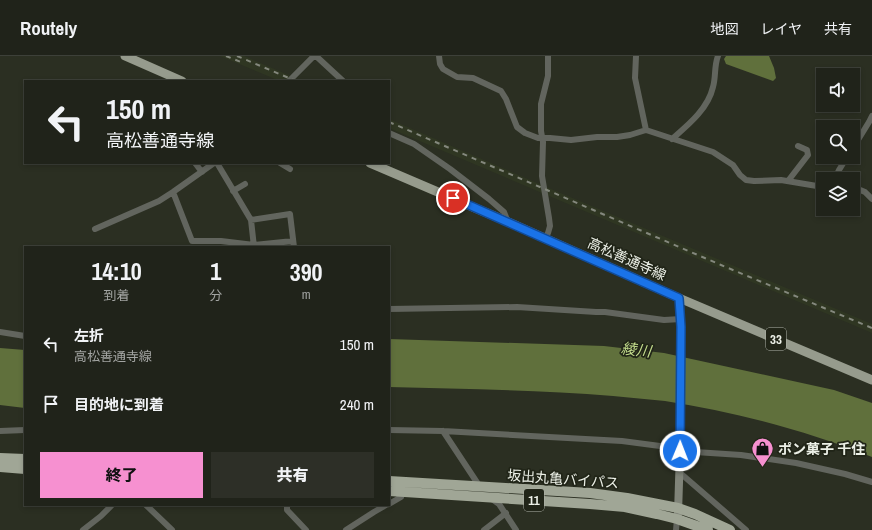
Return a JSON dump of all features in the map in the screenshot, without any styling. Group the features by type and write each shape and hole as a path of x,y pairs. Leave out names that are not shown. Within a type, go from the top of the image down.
{"highway":[{"path":"0,458 24,459"},
{"path":"0,468 24,469"},
{"name":"坂出丸亀バイパス","path":"390,482 590,493 635,499 678,508 730,530"},
{"name":"坂出丸亀バイパス","path":"390,491 625,507 677,519 708,530"}],"main road":[{"path":"124,56 180,80"},
{"name":"高松善通寺線","path":"372,164 545,238 679,298 872,380"},
{"path":"677,519 680,448 681,323 679,298"}],"street":[{"path":"290,80 315,56 342,80"},
{"path":"439,56 440,64 443,69 457,76 473,78 501,91 506,99 517,127 525,133 538,138 571,140 597,137 616,137 630,135 646,130 713,152 733,165 740,175 746,180 754,182 781,180 816,186"},
{"path":"545,238 550,226 542,176 543,142 541,132 541,104 548,76 548,56"},
{"path":"636,56 634,78 646,130"},
{"path":"672,139 696,117 708,100 713,87 718,56"},
{"path":"860,137 872,116"},
{"path":"390,133 414,144 450,169 504,212 508,222"},
{"path":"788,181 808,155 807,150 798,146"},
{"path":"196,164 202,172"},
{"path":"95,229 159,201 214,164"},
{"path":"217,164 251,220 254,246"},
{"path":"282,164 290,169"},
{"path":"233,191 245,184"},
{"path":"860,190 865,192 872,199"},
{"path":"173,192 192,241 221,241 254,246 293,244 290,214 251,220"},
{"path":"390,309 517,307 605,312 681,323"},
{"path":"0,332 24,336"},
{"path":"0,431 24,430"},
{"path":"390,430 443,431 622,441 796,463 845,474 872,482"},
{"path":"443,431 480,487 489,497 499,504 516,530"},
{"path":"679,472 746,530"},
{"path":"390,503 401,497"},
{"path":"83,530 111,506"},
{"path":"147,506 172,530"},
{"path":"287,506 287,510 306,530"},
{"path":"346,530 384,506"},
{"path":"484,530 506,514"},
{"path":"676,530 677,519"}],"shaded area":[{"path":"220,56 244,56 300,80 278,80"},
{"path":"390,119 872,324 872,333 390,128"}],"water":[{"path":"726,56 769,56 776,78 773,81 726,64 724,59"},
{"name":"綾川","path":"390,339 604,346 664,353 834,390 872,403 872,457 796,430 744,416 691,405 613,396 501,390 390,387"},
{"path":"0,348 24,350 24,408 0,405"}],"railway":[{"path":"226,56 241,62"},
{"path":"237,56 294,80"},
{"path":"390,122 721,265 872,328"}],"place":[{"name":"ポン菓子 千住","path":"763,468"}],"route":[{"path":"453,198 679,298 681,327 680,451"}]}
